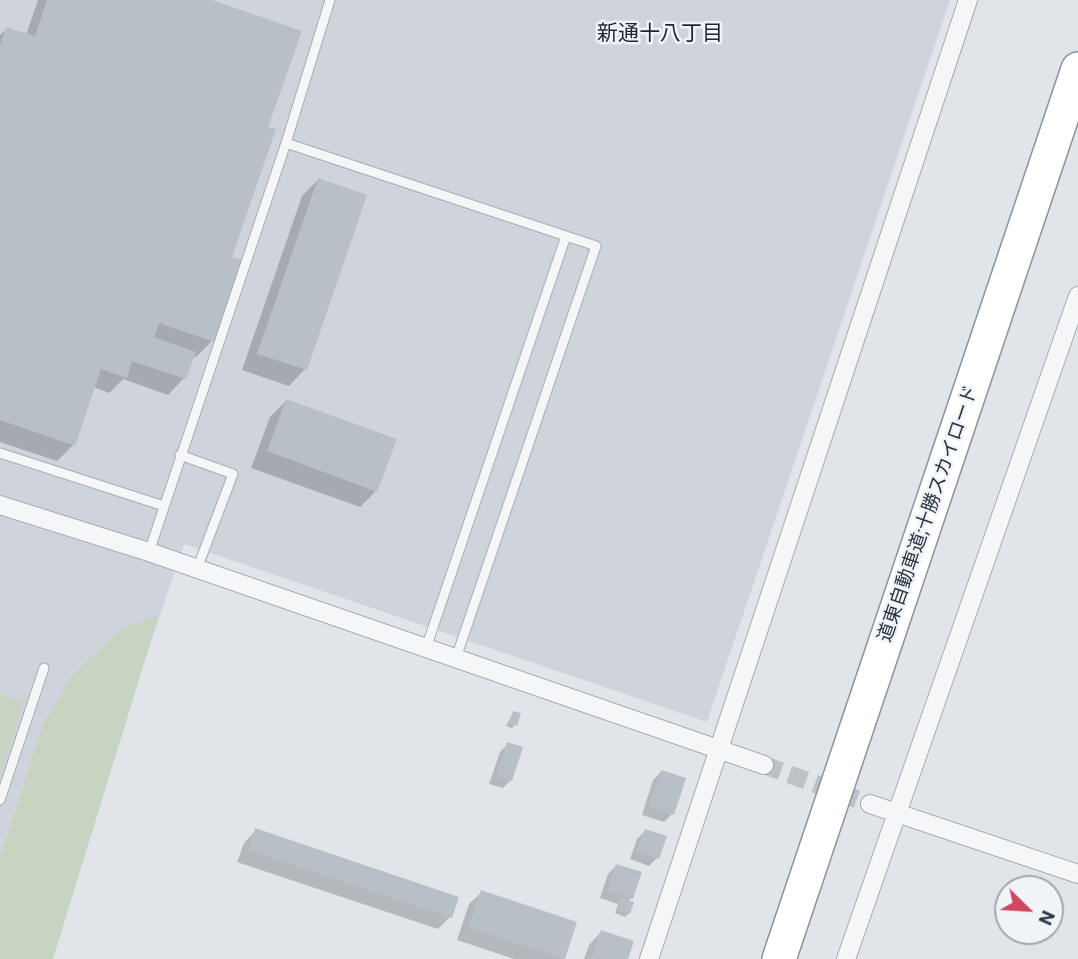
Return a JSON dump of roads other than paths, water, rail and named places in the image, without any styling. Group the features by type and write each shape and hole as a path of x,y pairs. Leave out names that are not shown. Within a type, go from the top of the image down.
{"highway":[{"name":"道東自動車道;十勝スカイロード","path":"779,959 1078,69"}],"street":[{"path":"649,959 968,0"},
{"path":"846,959 1078,296"},
{"path":"0,505 149,552 764,765"},
{"path":"870,804 1078,874"}],"lane":[{"path":"149,552 286,143 330,0"},
{"path":"286,143 596,246 456,658"},
{"path":"426,648 566,236"},
{"path":"0,453 164,506"},
{"path":"180,455 233,474 197,569"},
{"path":"0,800 44,668"}],"tunnel":[{"path":"764,765 870,804"}],"district":[{"name":"新通十八丁目","path":"660,35"}]}
